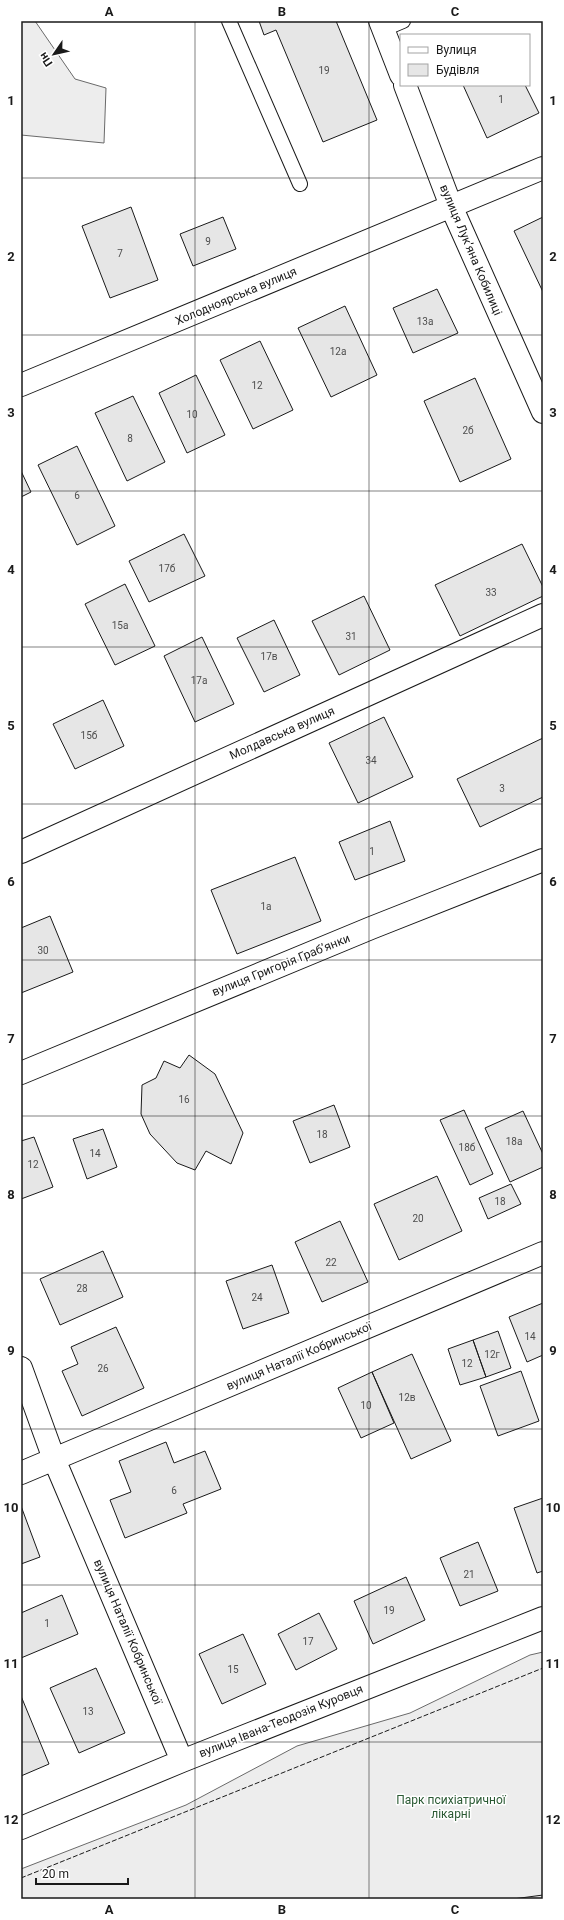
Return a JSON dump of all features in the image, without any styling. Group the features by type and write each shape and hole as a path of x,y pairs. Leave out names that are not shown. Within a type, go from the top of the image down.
{"street":[{"path":"389,24 400,71"},
{"name":"вулиця Лукʼяна Кобилиці","path":"405,86 451,206 543,412"},
{"name":"Холодноярська вулиця","path":"21,385 543,168"},
{"name":"Молдавська вулиця","path":"21,852 543,615"},
{"name":"вулиця Григорія Грабʼянки","path":"21,1073 371,928 543,860"},
{"name":"вулиця Наталії Кобринської","path":"21,1473 543,1254"},
{"name":"вулиця Наталії Кобринської","path":"21,1368 54,1459 182,1761"},
{"name":"вулиця Івана-Теодозія Куровця","path":"21,1828 182,1761 543,1618"}],"lane":[{"path":"229,21 300,184"}],"shaded area":[{"path":"21,21 35,21 75,79 106,88 104,143 21,135"},
{"name":"Парк психіатричної лікарні","path":"543,1652 543,1899 21,1899 21,1869 186,1805 297,1746 410,1713 530,1655"}],"building":[{"path":"259,21 336,21 377,120 323,142 276,30 264,35"},
{"path":"463,86 526,86 539,113 487,138"},
{"path":"131,207 158,280 110,298 82,226"},
{"path":"223,217 236,249 193,266 180,234"},
{"path":"543,217 543,292 514,231"},
{"path":"437,289 458,333 413,353 393,308"},
{"path":"345,306 377,375 331,397 298,328"},
{"path":"260,341 293,410 253,429 220,360"},
{"path":"196,375 225,435 187,453 159,393"},
{"path":"475,378 511,459 460,482 424,401"},
{"path":"133,396 165,462 127,481 95,413"},
{"path":"77,446 115,526 77,545 38,465"},
{"path":"21,471 31,492 21,497"},
{"path":"184,534 205,576 149,602 129,561"},
{"path":"522,544 543,587 543,596 460,636 435,585"},
{"path":"125,584 155,646 115,665 85,604"},
{"path":"364,596 390,650 339,675 312,621"},
{"path":"274,620 300,675 264,692 237,638"},
{"path":"202,637 234,704 195,722 164,656"},
{"path":"103,700 124,746 75,769 53,724"},
{"path":"384,717 413,777 358,803 329,743"},
{"path":"543,738 543,797 480,827 457,779"},
{"path":"390,821 405,861 355,880 339,842"},
{"path":"295,857 321,921 237,954 211,890"},
{"path":"50,916 73,972 21,993 21,928"},
{"path":"189,1055 215,1074 243,1133 231,1164 206,1151 195,1170 177,1163 150,1134 141,1114 142,1085 156,1078 164,1061 180,1068"},
{"path":"334,1105 350,1147 310,1163 293,1121"},
{"path":"464,1110 493,1174 470,1185 440,1120"},
{"path":"523,1111 543,1154 543,1167 510,1182 485,1128"},
{"path":"103,1129 117,1167 87,1179 73,1139"},
{"path":"34,1137 53,1187 21,1199 21,1141"},
{"path":"437,1176 462,1231 399,1260 374,1204"},
{"path":"511,1184 521,1204 488,1219 479,1198"},
{"path":"340,1221 368,1282 322,1302 295,1242"},
{"path":"103,1251 123,1297 60,1325 40,1279"},
{"path":"272,1265 289,1313 243,1329 226,1281"},
{"path":"543,1303 543,1355 527,1362 509,1317"},
{"path":"116,1327 144,1388 82,1416 62,1371 78,1364 71,1347"},
{"path":"498,1331 511,1368 486,1377 473,1340"},
{"path":"473,1340 486,1377 460,1385 448,1349"},
{"path":"412,1354 451,1441 411,1459 372,1372"},
{"path":"521,1371 539,1421 498,1436 480,1386"},
{"path":"372,1372 394,1423 361,1438 338,1388"},
{"path":"166,1442 174,1463 205,1451 221,1489 183,1504 187,1513 125,1538 110,1500 131,1492 119,1461"},
{"path":"543,1498 543,1571 537,1573 514,1508"},
{"path":"21,1506 40,1557 21,1564"},
{"path":"478,1542 498,1591 460,1606 440,1558"},
{"path":"406,1577 425,1620 373,1644 354,1601"},
{"path":"62,1595 78,1634 21,1658 21,1613"},
{"path":"319,1613 337,1649 296,1670 278,1634"},
{"path":"243,1634 266,1684 222,1704 199,1654"},
{"path":"96,1668 125,1733 79,1753 50,1688"},
{"path":"21,1696 49,1764 21,1776"},
{"path":"543,1895 543,1899 513,1899"}],"fence":[{"path":"21,1878 543,1668"}]}
